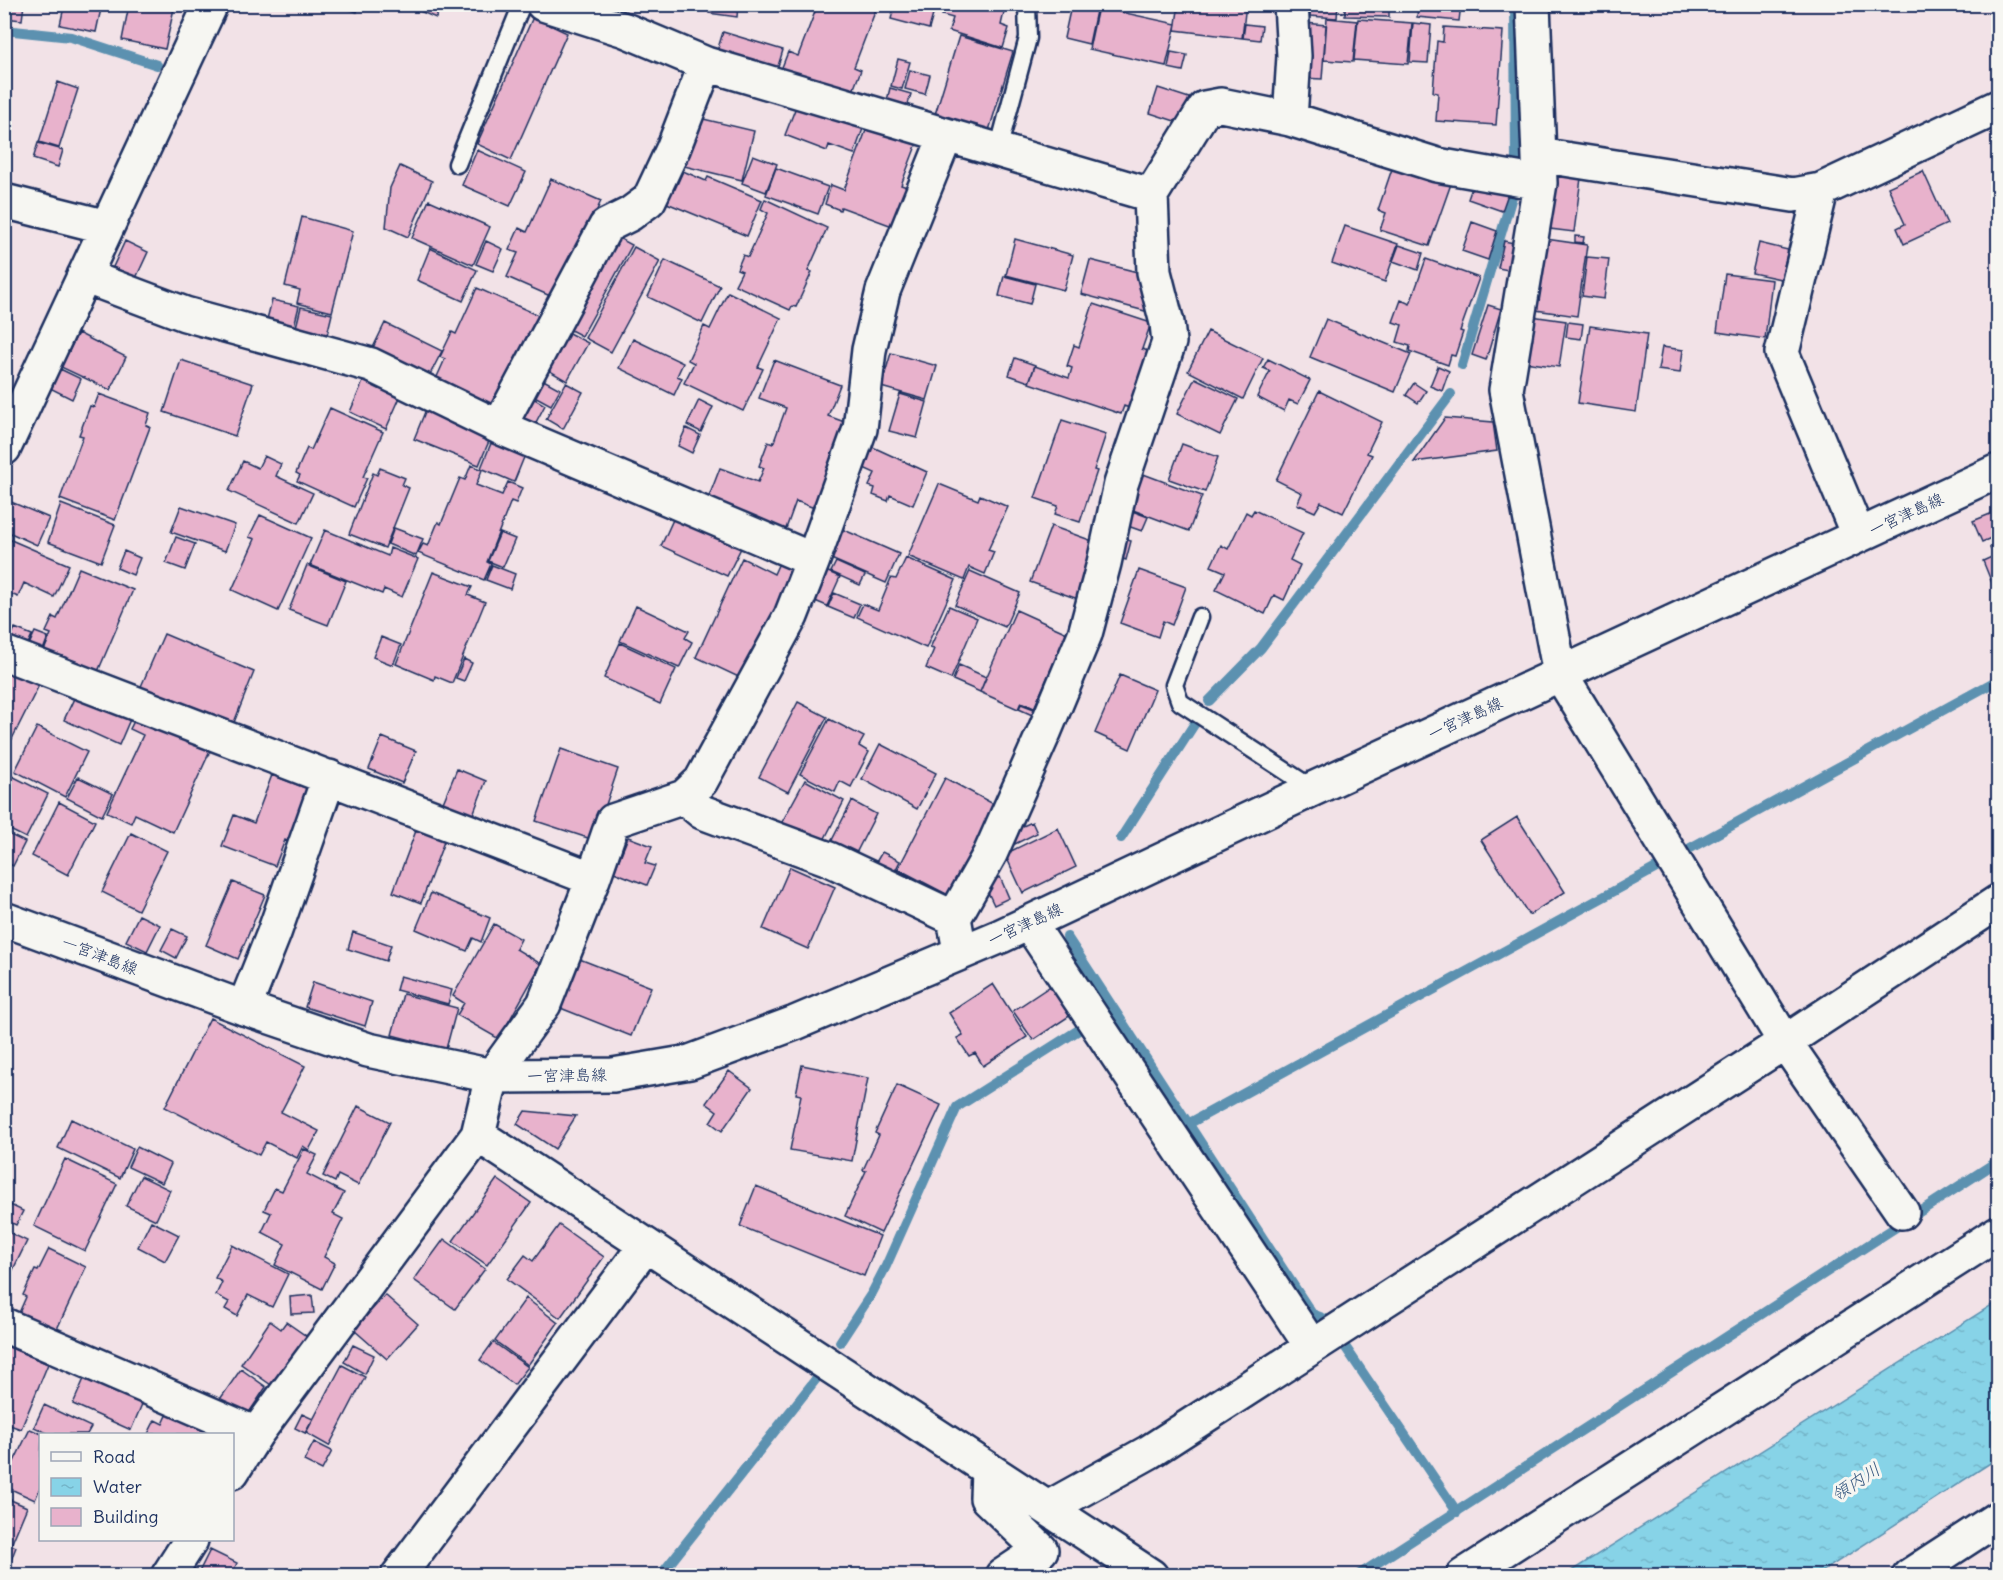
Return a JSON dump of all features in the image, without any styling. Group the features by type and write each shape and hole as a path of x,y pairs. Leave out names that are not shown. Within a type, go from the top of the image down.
{"street":[{"path":"4,448 211,4"},
{"path":"543,4 625,17 706,64 1151,195"},
{"path":"1290,119 1294,56 1291,4"},
{"path":"1533,4 1540,169 1506,390 1560,674 1785,1042 1902,1212"},
{"path":"499,427 606,226 630,214 649,200 674,149 706,64"},
{"path":"961,953 954,918 990,854 1085,634 1104,563 1121,484 1168,342 1167,322 1154,272 1151,195 1205,108 1221,105 1290,119 1437,165 1540,169 1793,195 1821,190 1998,107"},
{"path":"234,1469 256,1434 478,1135 492,1076 544,1004 613,821 684,797 701,781 791,616 860,429 869,350 883,291 946,135"},
{"path":"1821,190 1782,353 1858,535"},
{"path":"4,201 107,227"},
{"path":"84,276 185,314 371,365 499,427 813,560"},
{"name":"一宮津島線","path":"4,919 243,1008 368,1050 492,1076 613,1075 690,1062 795,1023 961,953 1998,471"},
{"path":"4,653 593,879"},
{"path":"243,1008 274,933 329,777"},
{"path":"684,797 702,812 829,859 954,918"},
{"path":"1048,1508 1149,1452 1998,902"},
{"path":"1029,922 1312,1347"},
{"path":"478,1135 1151,1575"},
{"path":"1463,1575 1998,1233"},
{"path":"398,1575 646,1245"},
{"path":"4,1324 256,1434"},
{"path":"988,1469 987,1498 1041,1550 1002,1575"},
{"path":"1909,1575 1998,1518"},
{"path":"168,1575 190,1541"}],"lane":[{"path":"457,164 522,4"},
{"path":"998,150 1028,38 1027,4"},
{"path":"1200,617 1174,685 1180,702 1312,789"}],"water":[{"name":"領内川","path":"1998,1301 1998,1458 1817,1575 1565,1575"}],"building":[{"path":"4,4 24,4 22,20 4,18"},
{"path":"54,4 102,4 96,32 60,25 64,7"},
{"path":"135,4 175,4 165,49 122,40 129,5 135,7"},
{"path":"334,4 360,4 357,12"},
{"path":"416,4 441,4 436,18 415,9"},
{"path":"710,4 738,4 737,17 709,13"},
{"path":"818,4 878,4 854,67 861,70 849,101 779,75 788,52 798,56"},
{"path":"895,4 936,4 929,29 891,19"},
{"path":"945,4 992,4 1005,8 1001,25 1009,28 1003,48 949,31 953,18 942,15"},
{"path":"1179,4 1246,4 1242,38 1175,30"},
{"path":"1310,4 1338,4 1337,18 1310,16"},
{"path":"1345,4 1389,4 1389,17 1345,16"},
{"path":"1418,4 1461,4 1459,21 1417,17"},
{"path":"1071,6 1096,11 1089,44 1064,38"},
{"path":"1098,7 1176,24 1166,66 1089,49"},
{"path":"533,17 567,33 511,160 477,144"},
{"path":"1327,18 1357,21 1353,62 1324,60"},
{"path":"1358,19 1412,23 1408,64 1354,60"},
{"path":"1305,23 1326,25 1322,79 1301,78"},
{"path":"1413,23 1431,25 1428,63 1410,62"},
{"path":"1245,24 1262,26 1260,40 1243,38"},
{"path":"1444,27 1503,31 1496,125 1436,121 1438,93 1433,92 1437,41 1443,42"},
{"path":"723,32 783,50 775,76 715,58"},
{"path":"959,36 1013,52 987,137 933,121"},
{"path":"1171,52 1187,55 1183,71 1168,68"},
{"path":"898,59 910,62 902,89 891,86"},
{"path":"910,70 930,75 925,94 905,89"},
{"path":"58,82 78,89 59,148 39,142"},
{"path":"890,88 911,94 906,111 886,105"},
{"path":"1158,88 1189,98 1181,123 1150,113"},
{"path":"799,99 865,123 854,154 829,145 827,151 785,135"},
{"path":"695,117 754,131 742,180 684,166"},
{"path":"868,125 917,143 901,185 910,188 895,227 841,207 840,210 825,204 831,185 844,190"},
{"path":"38,143 63,150 58,167 33,159"},
{"path":"477,150 526,172 510,206 462,185"},
{"path":"753,155 777,164 766,192 742,183"},
{"path":"400,166 432,181 408,237 386,227 390,188"},
{"path":"1393,166 1452,181 1429,246 1380,230 1386,213 1378,210"},
{"path":"776,168 828,187 818,214 766,195"},
{"path":"683,171 706,181 708,177 762,200 747,236 662,201 668,187 675,189"},
{"path":"1923,171 1947,224 1904,244 1897,228 1905,224 1888,187"},
{"path":"1550,174 1581,178 1574,232 1542,228"},
{"path":"551,179 601,201 557,299 507,277 518,253 509,250 519,228 527,232"},
{"path":"1475,179 1509,191 1502,211 1468,199"},
{"path":"765,199 827,228 808,271 812,272 796,307 792,306 790,310 735,285 742,271 737,269 743,255 748,257 768,213 761,209"},
{"path":"429,200 490,227 473,265 412,238"},
{"path":"302,217 353,231 332,312 297,303 300,290 285,286"},
{"path":"1472,222 1497,231 1488,260 1462,251"},
{"path":"1345,226 1398,244 1385,282 1332,263"},
{"path":"611,234 632,245 582,336 561,325"},
{"path":"1575,236 1584,237 1583,243 1575,242"},
{"path":"1539,238 1587,245 1577,316 1529,309"},
{"path":"1015,239 1073,255 1064,290 1006,275"},
{"path":"125,241 148,252 136,278 113,267"},
{"path":"486,241 503,249 493,271 476,264"},
{"path":"1504,241 1524,245 1518,272 1498,268"},
{"path":"1759,243 1788,250 1781,279 1752,273"},
{"path":"1399,245 1423,253 1418,270 1393,261"},
{"path":"634,247 660,261 611,352 585,338"},
{"path":"430,248 477,270 463,301 417,280"},
{"path":"1587,257 1609,259 1604,299 1582,296"},
{"path":"1426,259 1479,278 1460,331 1463,332 1455,356 1451,355 1448,365 1409,351 1410,346 1397,342 1402,325 1393,322 1401,300 1410,304"},
{"path":"665,260 720,286 702,323 648,297"},
{"path":"1090,260 1145,274 1150,289 1145,311 1081,294"},
{"path":"1725,274 1772,280 1765,339 1717,332"},
{"path":"1004,276 1035,284 1030,304 999,296"},
{"path":"477,288 540,316 499,407 436,379 445,359 440,357 452,332 456,334"},
{"path":"728,292 781,318 758,367 763,369 743,411 684,383 694,363 688,360 704,326 710,329"},
{"path":"272,300 299,306 292,334 265,327"},
{"path":"1093,304 1151,323 1142,349 1151,352 1132,409 1124,406 1121,414 1029,383 1035,366 1069,378 1072,368 1067,366 1074,345 1079,347"},
{"path":"1488,305 1501,309 1486,360 1472,355"},
{"path":"301,307 332,314 325,343 294,335"},
{"path":"1531,316 1566,321 1559,367 1525,362"},
{"path":"1326,319 1411,354 1395,392 1310,357"},
{"path":"1568,322 1583,324 1581,339 1566,337"},
{"path":"385,323 442,351 425,384 369,356"},
{"path":"1590,326 1647,334 1636,412 1578,403"},
{"path":"563,330 588,343 567,381 543,367"},
{"path":"1208,331 1263,358 1243,399 1188,371"},
{"path":"78,333 126,357 110,390 61,367"},
{"path":"633,339 683,363 677,376 682,378 674,395 619,368"},
{"path":"1662,347 1683,350 1680,373 1658,370"},
{"path":"891,353 937,366 927,400 881,387"},
{"path":"1015,358 1035,365 1029,382 1009,375"},
{"path":"1268,359 1310,380 1298,404 1289,400 1284,411 1257,397 1270,371 1263,368"},
{"path":"181,360 253,384 235,436 164,412"},
{"path":"774,360 840,385 828,416 850,424 817,509 796,501 783,537 705,507 720,468 758,482 764,468 759,466 768,442 773,444 786,408 759,398"},
{"path":"1438,366 1449,371 1442,391 1430,386"},
{"path":"60,369 81,379 72,399 50,388"},
{"path":"365,377 402,393 386,429 350,412"},
{"path":"538,377 560,389 551,405 529,393"},
{"path":"1195,378 1238,399 1220,435 1177,414"},
{"path":"566,383 583,392 563,429 546,419"},
{"path":"1414,383 1426,391 1418,403 1406,395"},
{"path":"1319,391 1382,422 1367,453 1372,455 1343,513 1321,502 1315,512 1297,504 1302,493 1276,480"},
{"path":"99,394 150,413 146,425 150,427 115,520 60,499 83,436 79,435 90,406 94,407"},
{"path":"900,394 927,402 917,438 889,431"},
{"path":"533,398 545,405 534,426 521,419"},
{"path":"699,400 713,407 701,432 687,425"},
{"path":"427,407 492,434 479,465 414,439"},
{"path":"330,408 383,432 363,477 367,478 354,507 297,481 300,475 296,473 307,448 311,450"},
{"path":"1445,418 1493,422 1497,451 1414,462"},
{"path":"1062,420 1106,434 1094,470 1097,471 1080,522 1055,514 1058,506 1035,498"},
{"path":"686,428 700,435 692,453 678,446"},
{"path":"494,436 527,450 514,482 481,468"},
{"path":"864,443 927,472 913,505 890,495 888,501 873,495 875,488 869,486 875,473 855,464"},
{"path":"1182,444 1218,457 1205,492 1169,479"},
{"path":"264,456 281,464 276,476 313,493 299,523 229,491 243,461 258,468"},
{"path":"471,465 482,470 476,485 502,495 508,482 522,488 516,503 511,501 487,562 491,564 484,580 418,553 423,544 428,546 438,522 441,524 460,478 465,480"},
{"path":"380,468 405,478 402,485 409,488 385,548 349,534 373,473 377,475"},
{"path":"1138,472 1202,496 1189,531 1125,507"},
{"path":"939,484 978,500 980,495 1008,507 988,550 994,552 985,574 969,567 964,580 908,556"},
{"path":"4,499 49,518 37,545 4,530"},
{"path":"61,504 115,525 101,562 48,542"},
{"path":"181,506 235,525 225,551 171,532"},
{"path":"1127,509 1148,517 1142,531 1122,524"},
{"path":"1254,510 1303,533 1290,560 1300,565 1284,600 1274,595 1265,614 1216,590 1225,572 1211,566 1221,545 1228,549 1246,512 1251,515"},
{"path":"1995,512 1998,520 1998,535 1982,542 1973,521"},
{"path":"676,513 743,544 727,576 661,546"},
{"path":"260,515 311,538 278,611 232,590 255,539 249,537"},
{"path":"835,526 899,554 886,583 822,555"},
{"path":"1051,526 1098,543 1078,599 1030,582"},
{"path":"394,528 423,539 416,556 388,544"},
{"path":"325,530 388,556 390,548 418,559 402,597 384,589 382,594 310,565"},
{"path":"500,533 515,539 503,567 488,561"},
{"path":"4,537 69,565 54,597 24,583 18,597 4,591 7,576 4,575"},
{"path":"176,537 195,544 185,570 166,563"},
{"path":"1116,537 1131,541 1126,560 1111,555"},
{"path":"1998,545 1998,598 1983,561 1994,556 1990,548"},
{"path":"124,551 140,558 133,575 117,568"},
{"path":"742,558 774,574 779,563 797,572 747,681 696,657"},
{"path":"906,558 956,580 926,648 857,617 863,604 878,610 891,578 896,579"},
{"path":"836,562 865,575 860,585 831,572"},
{"path":"307,565 346,581 328,625 289,610"},
{"path":"492,565 515,574 510,589 486,580"},
{"path":"79,568 133,590 96,676 43,653 51,634 46,632 53,617 57,619"},
{"path":"821,569 840,577 827,606 808,598"},
{"path":"1139,570 1186,587 1172,625 1163,621 1158,637 1120,623"},
{"path":"970,571 1020,593 1005,627 955,605"},
{"path":"433,572 472,587 468,595 485,602 452,683 435,676 434,680 396,664"},
{"path":"834,593 860,604 854,618 828,607"},
{"path":"636,606 689,631 685,638 692,642 679,668 620,641"},
{"path":"949,606 977,618 951,679 926,668 934,649 930,648"},
{"path":"1016,610 1067,633 1034,708 1021,702 1018,709 980,692"},
{"path":"15,628 32,635 27,646 10,639"},
{"path":"35,632 48,637 42,653 28,647"},
{"path":"164,634 254,672 231,730 139,691"},
{"path":"381,637 401,645 393,665 373,657"},
{"path":"620,643 676,669 660,704 604,678"},
{"path":"464,659 472,663 464,681 456,678"},
{"path":"959,665 986,677 980,692 953,680"},
{"path":"4,667 39,685 4,755"},
{"path":"1120,675 1155,690 1130,749 1095,733"},
{"path":"1047,680 1055,684 1041,719 1019,709 1021,704 1034,709"},
{"path":"77,692 131,717 119,745 64,720"},
{"path":"798,702 827,717 788,792 759,777"},
{"path":"137,715 211,749 173,832 135,814 131,823 107,812 143,735 130,729"},
{"path":"829,719 864,737 859,746 869,752 851,787 840,781 835,792 800,774"},
{"path":"37,727 87,752 65,797 15,771"},
{"path":"382,737 416,751 402,783 369,769"},
{"path":"880,744 936,773 917,809 862,779"},
{"path":"561,749 618,769 594,840 536,821"},
{"path":"457,769 486,781 472,817 442,805"},
{"path":"4,772 48,794 26,838 4,827"},
{"path":"272,775 311,790 291,843 285,840 275,866 222,846 234,815 254,823"},
{"path":"78,777 113,794 102,816 67,798"},
{"path":"945,778 999,807 952,897 898,869"},
{"path":"805,780 844,801 821,846 781,824"},
{"path":"852,801 876,814 852,861 828,848"},
{"path":"59,802 95,821 68,875 32,856"},
{"path":"1517,817 1565,892 1529,915 1481,840"},
{"path":"1032,822 1037,833 1013,845 1007,833"},
{"path":"417,828 445,839 421,903 393,892"},
{"path":"1058,828 1076,867 1023,893 1005,854"},
{"path":"4,832 25,842 13,866 6,862 4,866"},
{"path":"131,833 167,851 138,910 102,892"},
{"path":"628,837 652,846 645,863 655,866 647,885 614,872"},
{"path":"882,852 900,861 891,879 872,869"},
{"path":"790,867 835,887 808,949 763,929"},
{"path":"897,869 917,880 912,890 892,879"},
{"path":"1000,877 1009,898 994,905 984,884"},
{"path":"233,882 265,895 238,959 206,945"},
{"path":"431,893 490,918 481,942 473,938 467,951 416,929"},
{"path":"139,915 160,925 147,951 126,941"},
{"path":"494,924 521,939 516,949 541,964 499,1039 457,1015 464,1003 453,996"},
{"path":"172,929 187,936 176,958 161,950"},
{"path":"353,932 391,945 386,961 348,949"},
{"path":"577,958 651,987 631,1036 558,1007"},
{"path":"400,976 452,990 448,1004 396,990"},
{"path":"313,982 372,1002 365,1026 305,1007"},
{"path":"1055,983 1074,1013 1033,1040 1013,1011"},
{"path":"993,984 1027,1037 983,1066 975,1053 969,1056 957,1038 963,1035 949,1013"},
{"path":"403,994 457,1008 446,1049 392,1035"},
{"path":"210,1018 305,1066 281,1112 319,1131 309,1150 303,1146 297,1158 266,1142 259,1155 165,1107"},
{"path":"802,1065 868,1078 852,1161 790,1150 801,1095 796,1094"},
{"path":"729,1071 752,1088 722,1131 710,1122 717,1111 706,1103"},
{"path":"897,1085 941,1105 881,1233 845,1216 866,1171 863,1170 879,1135 875,1133"},
{"path":"358,1106 390,1122 358,1185 338,1175 335,1182 323,1176"},
{"path":"525,1111 576,1116 555,1149 517,1124"},
{"path":"71,1119 133,1149 120,1178 58,1148"},
{"path":"137,1147 171,1164 162,1183 128,1167"},
{"path":"304,1149 317,1155 307,1174 344,1193 333,1214 343,1219 324,1257 335,1263 322,1289 275,1265 285,1244 262,1232 271,1213 264,1210 275,1188 282,1191"},
{"path":"65,1159 117,1184 85,1251 34,1226"},
{"path":"141,1176 170,1190 156,1220 126,1206"},
{"path":"497,1179 531,1203 487,1265 453,1241"},
{"path":"756,1186 880,1236 864,1276 740,1226"},
{"path":"4,1202 23,1211 16,1225 4,1219"},
{"path":"151,1221 179,1235 165,1261 138,1247"},
{"path":"559,1225 604,1257 560,1318 507,1279 525,1255 533,1261"},
{"path":"4,1230 27,1241 4,1288"},
{"path":"444,1239 485,1269 455,1309 414,1280"},
{"path":"232,1245 288,1274 272,1307 248,1295 237,1316 225,1309 229,1302 216,1295 222,1282 215,1278"},
{"path":"49,1249 86,1267 56,1331 19,1313 26,1297 23,1295 35,1270 38,1271"},
{"path":"312,1295 314,1313 291,1314 290,1297"},
{"path":"385,1295 418,1324 387,1359 354,1330"},
{"path":"526,1298 558,1323 528,1365 495,1341"},
{"path":"270,1321 281,1329 286,1322 309,1338 274,1387 241,1364"},
{"path":"493,1342 528,1367 514,1385 480,1360"},
{"path":"4,1345 48,1364 21,1429 4,1423"},
{"path":"353,1345 374,1355 365,1374 344,1362"},
{"path":"342,1365 365,1377 329,1446 306,1433"},
{"path":"241,1369 266,1387 244,1420 218,1402"},
{"path":"87,1372 145,1397 131,1430 73,1404"},
{"path":"44,1405 91,1427 88,1433 47,1433 34,1427"},
{"path":"170,1409 218,1433 148,1433 155,1420 163,1424"},
{"path":"302,1414 313,1419 305,1433 295,1428"},
{"path":"30,1429 40,1433 39,1490 35,1500 4,1486"},
{"path":"314,1442 332,1451 322,1470 304,1461"},
{"path":"4,1466 10,1469 4,1481"},
{"path":"4,1497 27,1507 11,1545 16,1547 5,1576"},
{"path":"210,1550 237,1563 231,1576 197,1576"}],"waterway":[{"path":"1515,4 1516,167"},
{"path":"4,30 71,37 157,65"},
{"path":"1462,365 1514,190"},
{"path":"1209,701 1261,648 1451,394"},
{"path":"1685,851 1998,680"},
{"path":"1121,838 1195,723"},
{"path":"1188,1124 1658,867"},
{"path":"1067,937 1312,1314 1325,1319"},
{"path":"840,1342 872,1293 886,1266 957,1107 1085,1026"},
{"path":"1357,1576 1998,1161"},
{"path":"1344,1345 1457,1512"},
{"path":"660,1576 816,1379"}]}
